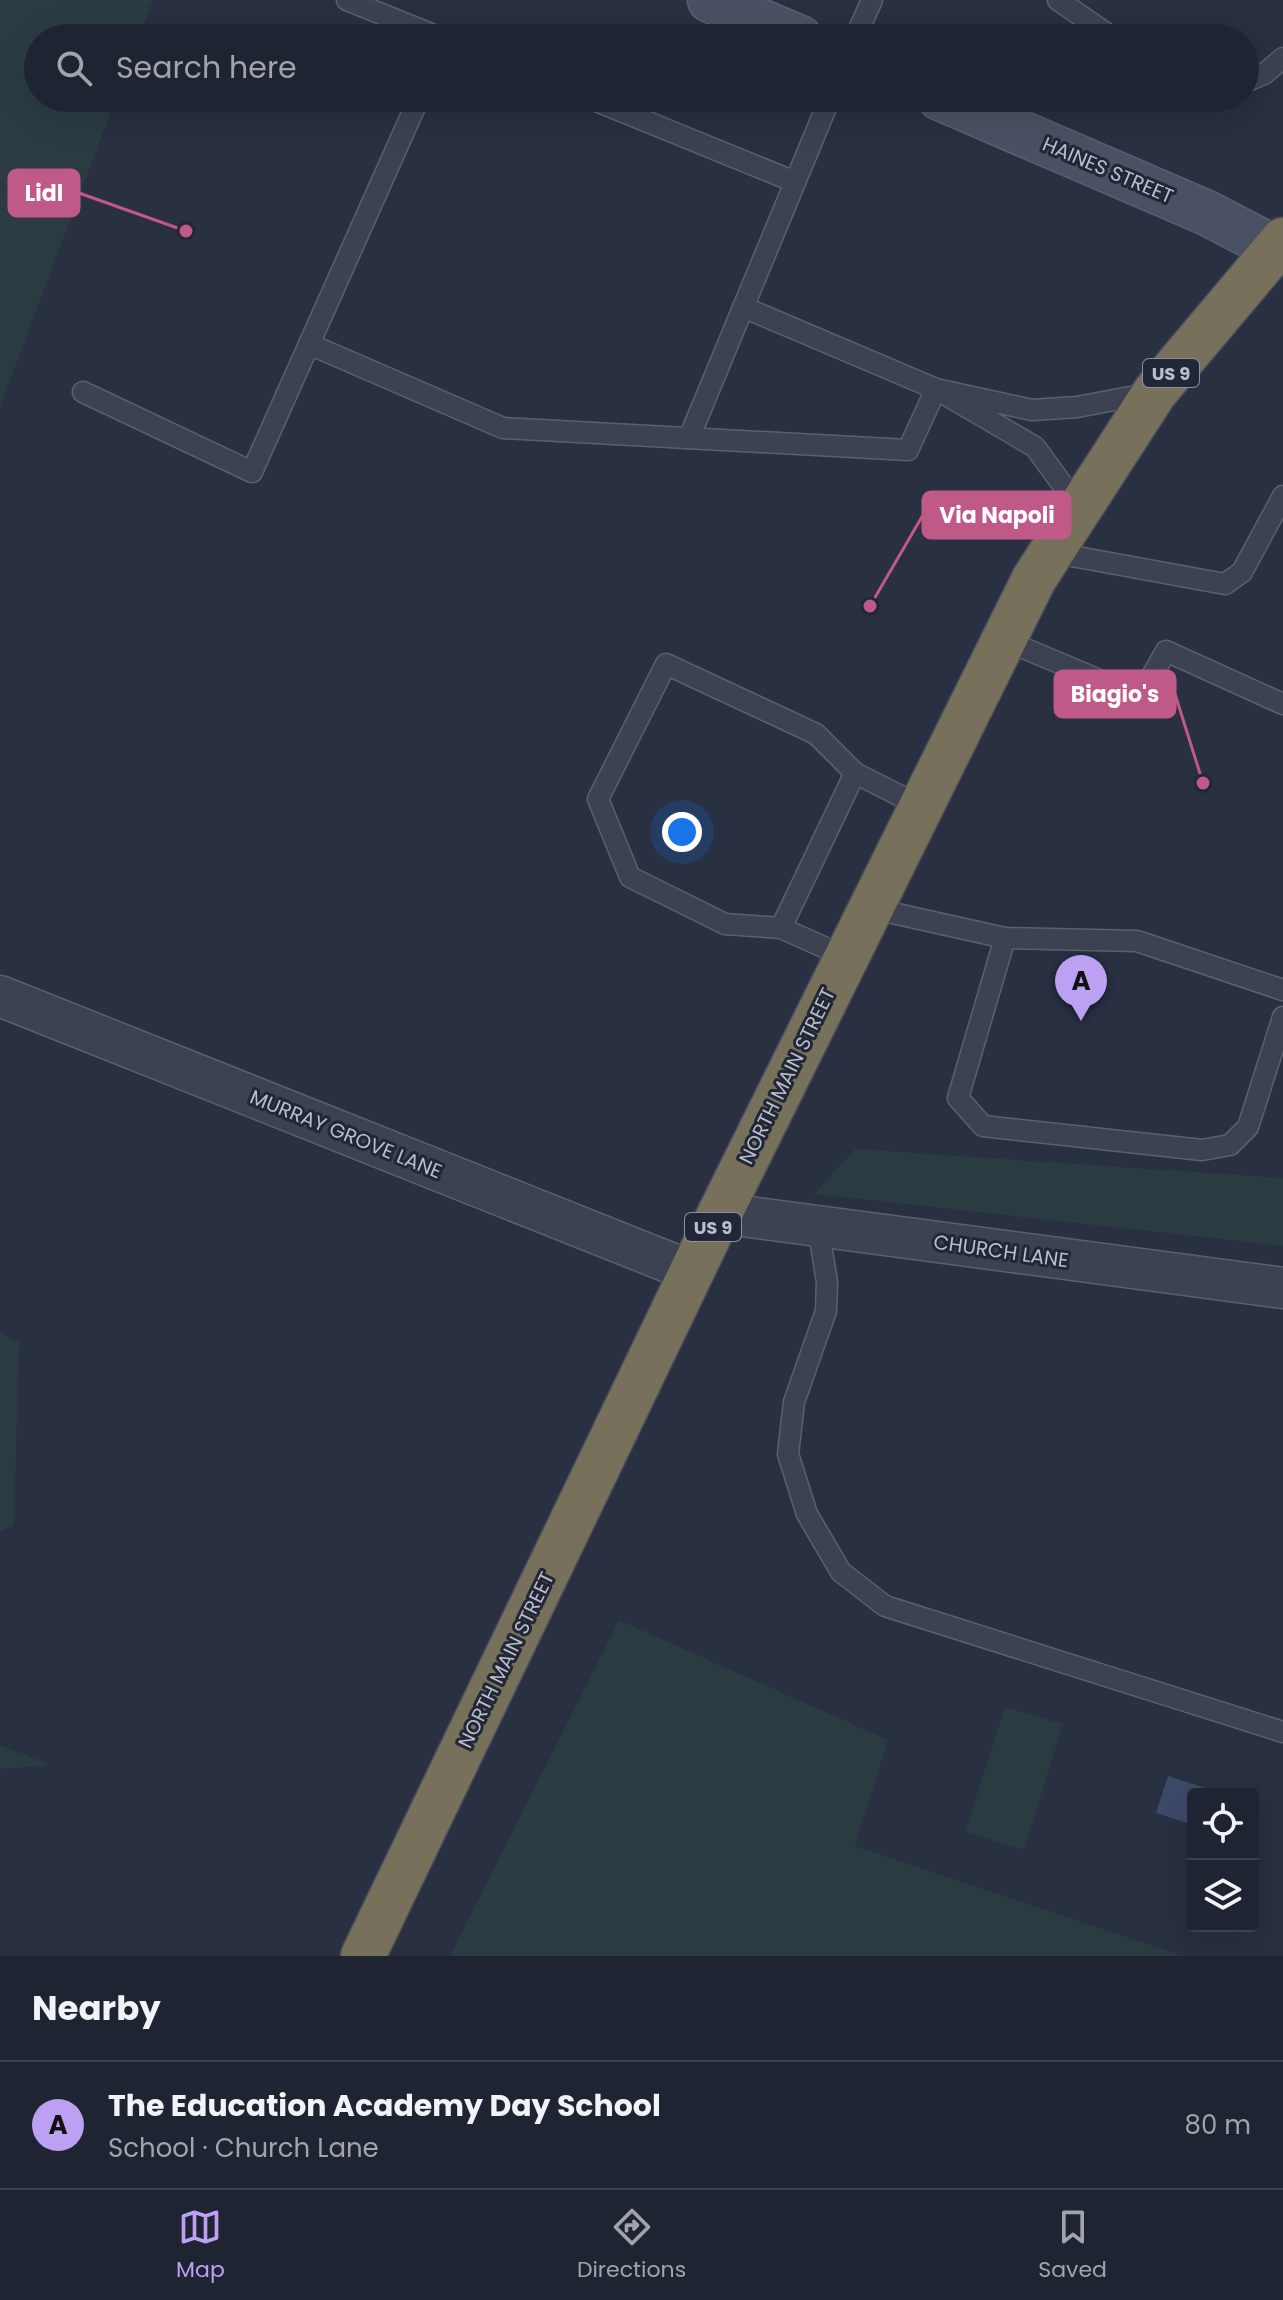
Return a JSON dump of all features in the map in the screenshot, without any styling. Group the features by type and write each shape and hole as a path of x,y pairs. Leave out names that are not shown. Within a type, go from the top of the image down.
{"highway":[{"name":"NORTH MAIN STREET","path":"363,1956 720,1213 1002,639 1078,506 1155,392 1280,246"}],"street":[{"path":"710,0 767,24"},
{"name":"HAINES STREET","path":"973,112 1280,246"},
{"name":"MURRAY GROVE LANE","path":"0,996 693,1272"},
{"name":"CHURCH LANE","path":"720,1213 1283,1288"}],"lane":[{"path":"347,0 406,24"},
{"path":"861,24 872,0"},
{"path":"1058,0 1093,24"},
{"path":"1259,76 1283,58"},
{"path":"83,392 252,472 413,112"},
{"path":"623,112 795,182"},
{"path":"689,438 824,112"},
{"path":"743,307 936,389 1035,447 1078,506"},
{"path":"309,344 503,428 908,450 936,389"},
{"path":"936,389 1032,410 1077,407 1155,392"},
{"path":"1050,552 1225,584 1242,572 1283,496"},
{"path":"1002,639 1140,697 1166,651 1283,704"},
{"path":"846,957 781,928 725,924 630,877 598,799 666,664 816,734 855,773 920,806"},
{"path":"781,928 855,773"},
{"path":"870,908 1005,938 1137,941 1283,990"},
{"path":"1005,938 958,1098 983,1126 1202,1150 1230,1145 1248,1127 1283,1017"},
{"path":"818,1226 827,1282 826,1311 794,1402 788,1454 807,1514 841,1572 885,1606 1283,1732"}],"shaded area":[{"path":"0,0 153,0 144,24 24,24 24,112 111,112 0,407"},
{"path":"855,1149 1283,1178 1283,1246 814,1194"},
{"path":"0,1333 19,1342 14,1525 0,1532"},
{"path":"619,1620 888,1740 855,1846 1183,1956 450,1956"},
{"path":"1005,1707 1063,1724 1024,1850 965,1832"},
{"path":"0,1745 51,1765 0,1769"}],"water":[{"path":"1168,1776 1205,1788 1187,1788 1187,1823 1156,1813"}],"place":[{"name":"Lidl","path":"186,231"},
{"name":"Via Napoli","path":"870,606"},
{"name":"Biagio's","path":"1203,783"},
{"name":"The Education Academy Day School","path":"1081,1021"}]}
